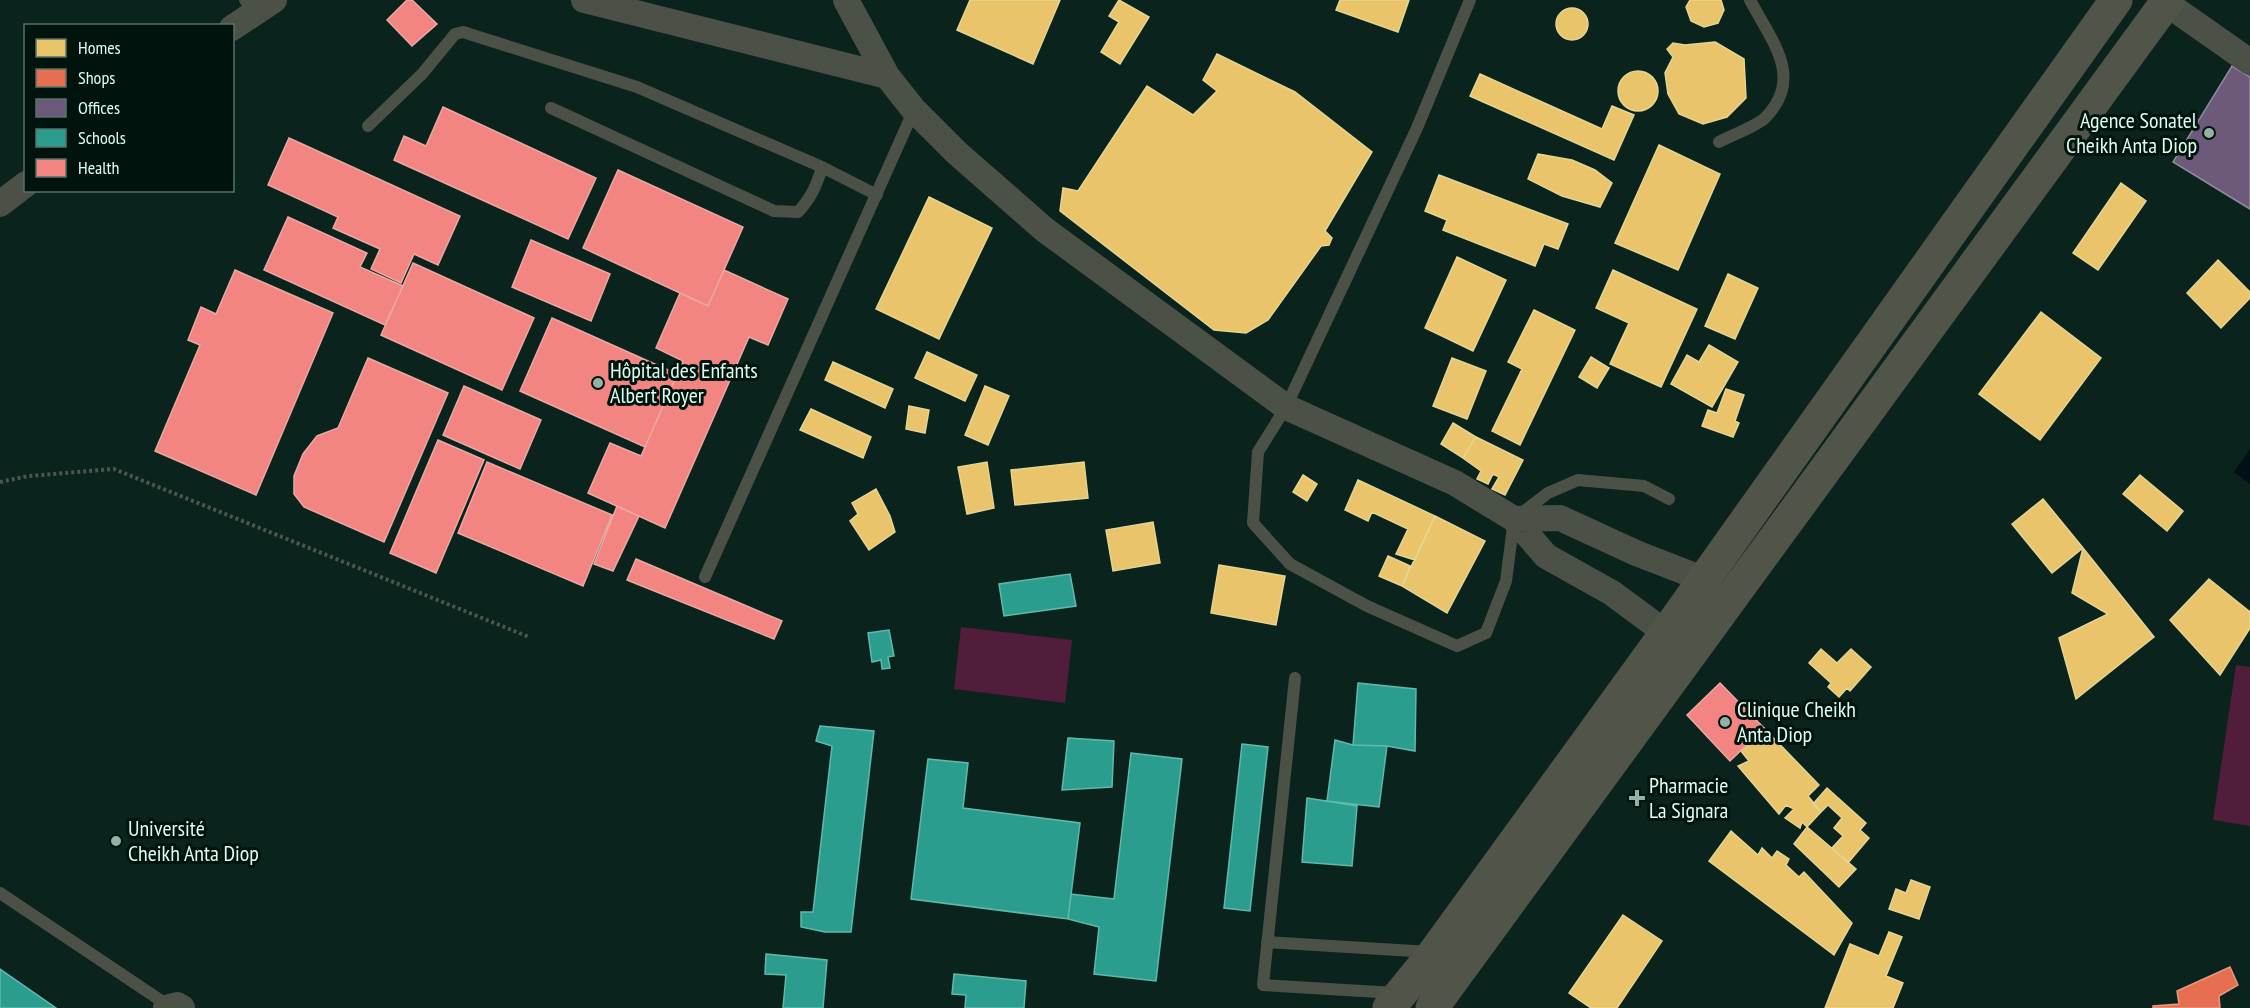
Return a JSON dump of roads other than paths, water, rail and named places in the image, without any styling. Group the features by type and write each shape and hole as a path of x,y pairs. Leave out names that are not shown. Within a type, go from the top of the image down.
{"main road":[{"path":"1394,1001 1434,952 1666,633 2116,0"},
{"path":"1431,1008 2167,1"}],"street":[{"path":"584,0 887,76"},
{"path":"846,0 887,76 914,110 957,153 1045,230 1286,407 1455,483 1514,519 1546,556 1612,593 1666,633"},
{"path":"2167,1 2250,62"},
{"path":"234,26 258,4"},
{"path":"0,204 24,186"},
{"path":"1514,519 1560,518 1636,553 1703,579"}],"lane":[{"path":"1470,0 1417,128 1286,407 1258,452 1253,523 1290,564 1367,606 1457,646 1486,633 1506,581 1514,519 1548,493 1578,480 1644,486 1669,499"},
{"path":"1719,142 1764,119 1783,94 1784,64 1750,0"},
{"path":"368,126 422,74 455,34 463,32 637,87 822,167 877,195"},
{"path":"551,108 774,211 798,212 809,201 817,187 822,167"},
{"path":"705,577 914,110"},
{"path":"1295,678 1263,985 1394,1001"},
{"path":"0,893 172,1007"},
{"path":"1268,942 1434,952"}],"place":[{"name":"Agence Sonatel Cheikh Anta Diop","path":"2209,133"},
{"name":"Hôpital des Enfants Albert Royer","path":"598,383"},
{"name":"Clinique Cheikh Anta Diop","path":"1725,722"},
{"name":"Pharmacie La Signara","path":"1637,798"},
{"name":"Université Cheikh Anta Diop","path":"116,841"}]}
